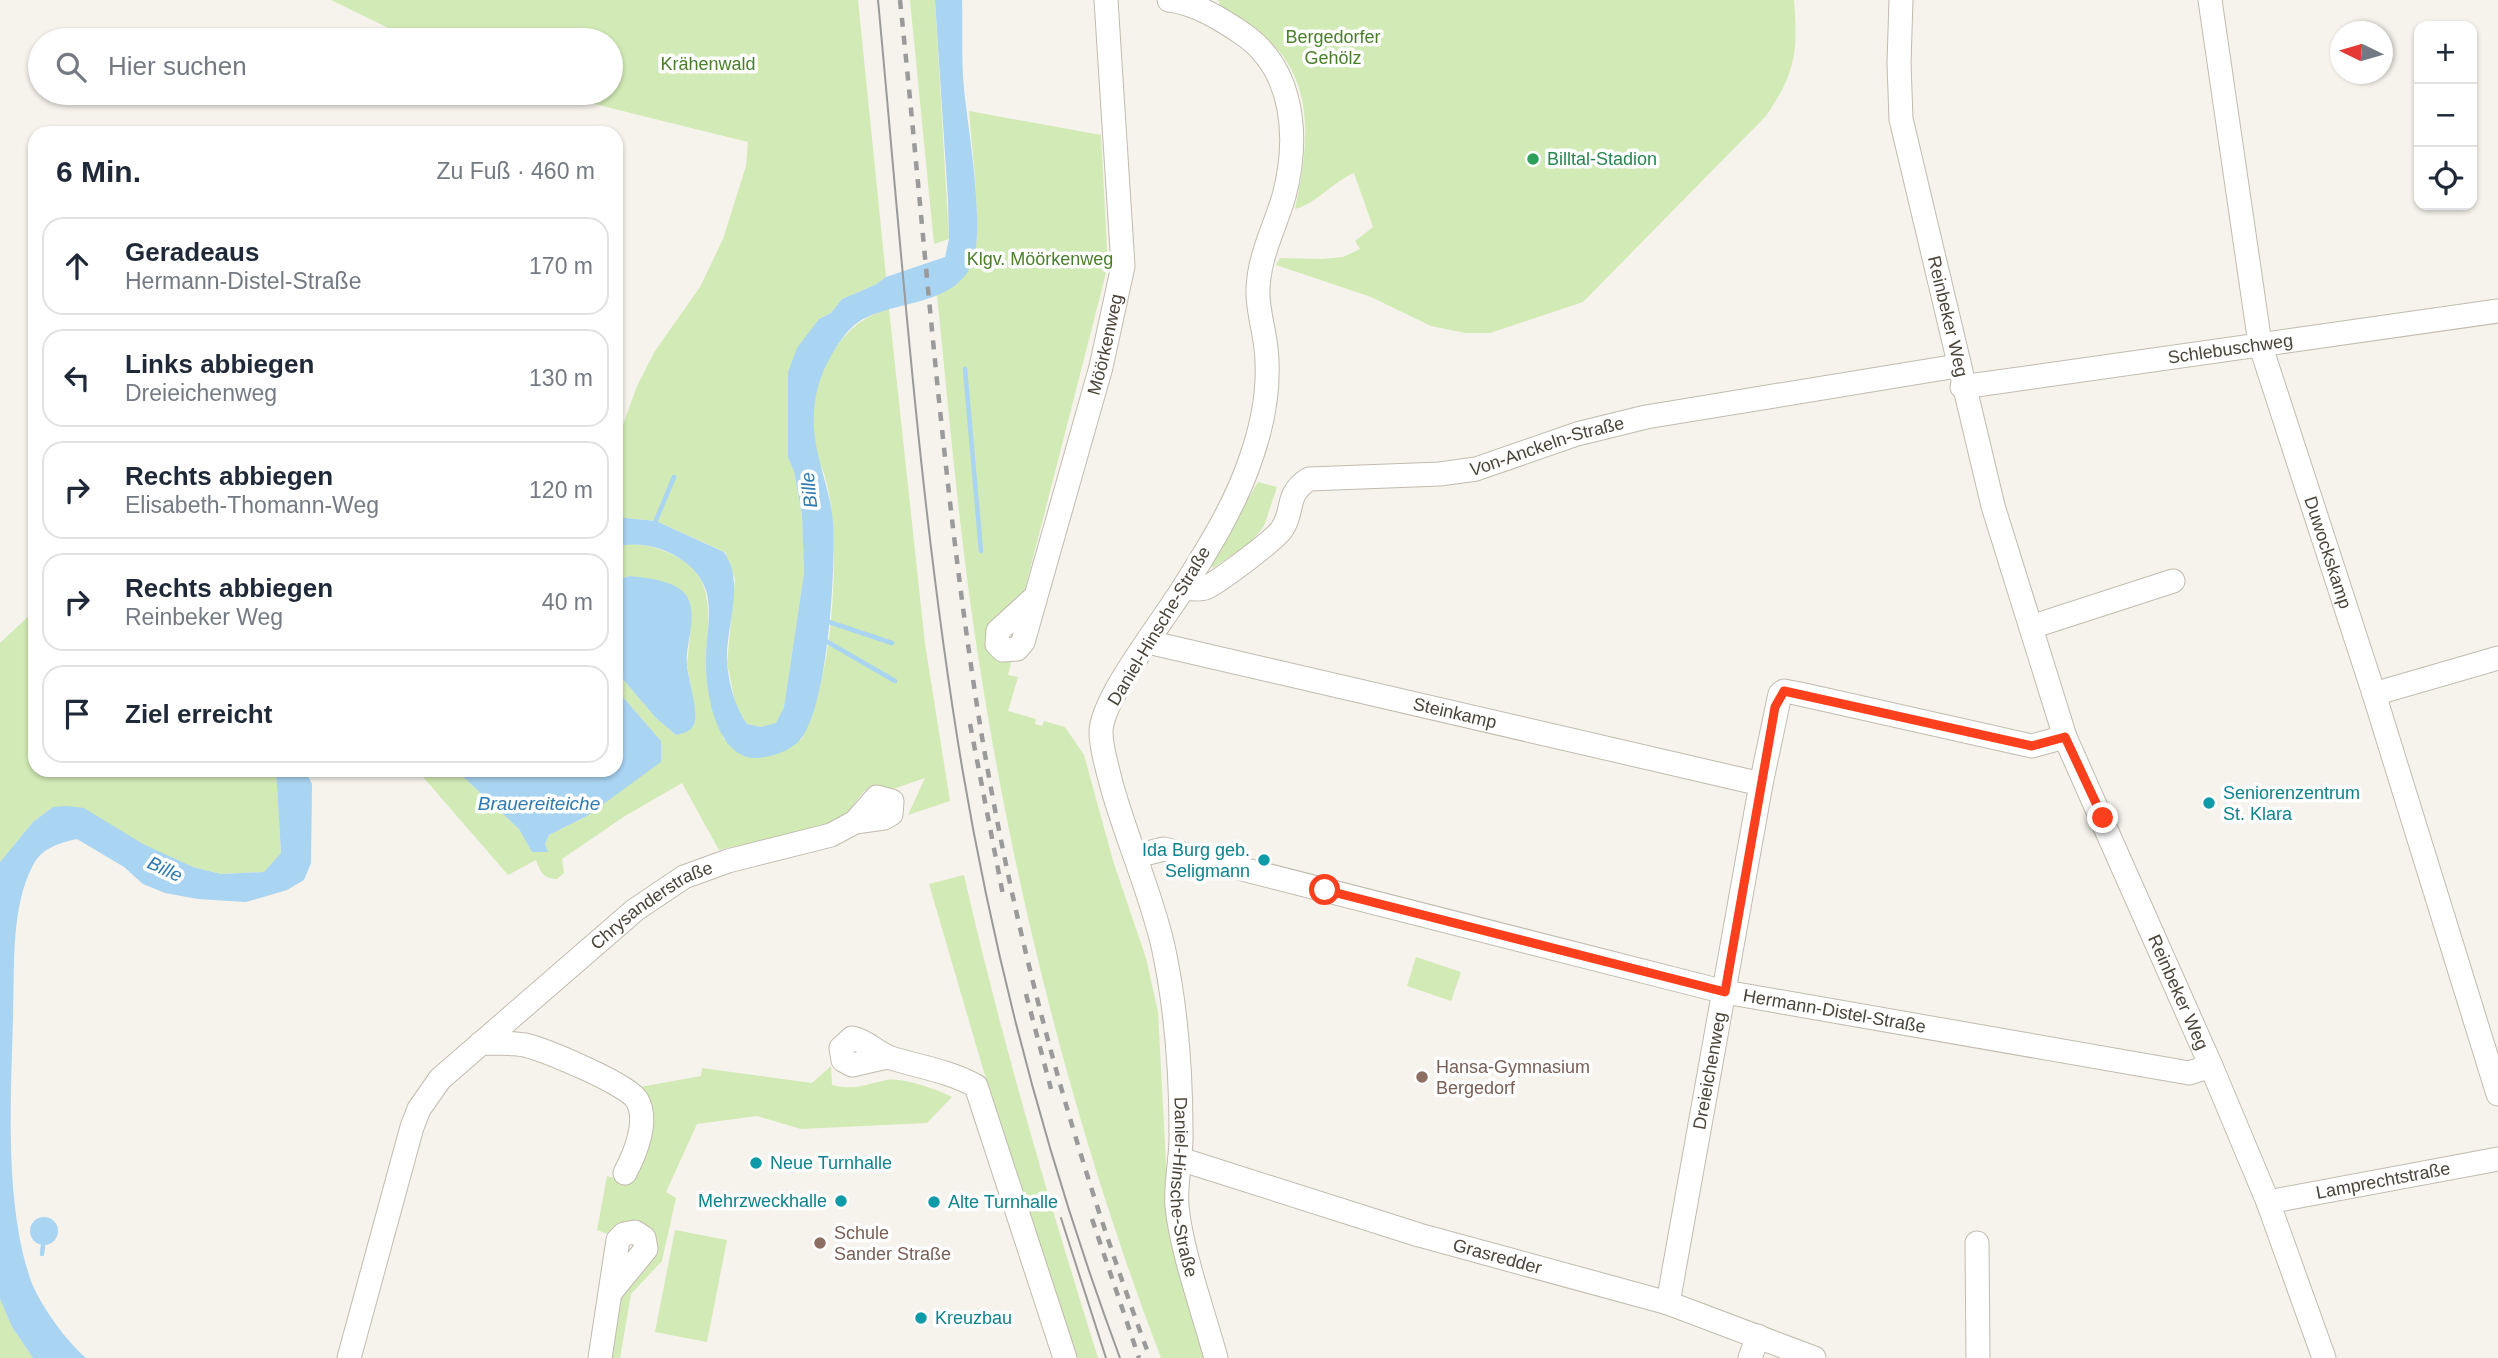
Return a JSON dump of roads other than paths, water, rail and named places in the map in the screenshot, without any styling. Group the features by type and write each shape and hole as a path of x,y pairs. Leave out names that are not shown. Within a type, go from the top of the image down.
{"street":[{"name":"Möörkenweg","path":"1010,652 1023,642 1033,599 1101,367 1123,266 1106,0"},
{"name":"Daniel-Hinsche-Straße","path":"1169,0 1192,6 1227,23 1251,39 1270,60 1283,87 1293,122 1292,157 1285,191 1263,257 1257,291 1267,352 1264,411 1251,460 1223,518 1183,589 1112,699 1101,729 1104,755 1116,800 1163,946 1173,1004 1181,1132 1177,1210 1216,1358"},
{"name":"Reinbeker Weg","path":"1901,0 1901,119 1960,377 1993,506 2065,737 2211,1066 2268,1202 2324,1358"},
{"name":"Duwockskamp","path":"2210,0 2260,344 2374,694 2498,1094"},
{"name":"Schlebuschweg","path":"1960,377 2260,344 2498,311"},
{"name":"Von-Anckeln-Straße","path":"1183,589 1205,588 1274,539 1284,527 1290,500 1298,486 1309,479 1440,474 1476,469 1577,434 1646,417 1960,377"},
{"path":"2031,627 2173,581"},
{"name":"Steinkamp","path":"1148,642 1760,784"},
{"path":"2374,694 2498,658"},
{"name":"Dreieichenweg","path":"1668,1303 1760,784 1778,697 1784,691 1800,694 2032,746 2065,737"},
{"name":"Chrysanderstraße","path":"349,1358 398,1171 419,1109 440,1079 635,910 684,877 728,861 831,835 855,822"},
{"name":"Hermann-Distel-Straße","path":"1136,856 1164,849 1725,992 2189,1073 2211,1066"},
{"path":"481,1043 525,1045 611,1080 631,1092 641,1110 639,1134 625,1173"},
{"path":"887,1057 957,1075 976,1086 1065,1358"},
{"name":"Grasredder","path":"1180,1158 1419,1235 1668,1303 1814,1358"},
{"name":"Lamprechtstraße","path":"2268,1202 2498,1159"},
{"path":"1977,1243 1978,1358"},
{"path":"600,1358 610,1293"},
{"path":"1750,1358 1758,1336"}],"water":[{"name":"Bille","path":"935,0 962,0 963,78 976,201 976,245 973,261 965,276 953,287 922,301 871,315 857,323 842,338 824,369 816,397 814,426 831,508 834,543 828,638 817,702 808,726 798,742 788,749 766,757 741,755 723,735 711,707 706,665 709,621 705,587 697,574 675,555 649,546 623,545 623,518 656,521 724,552 730,564 734,591 727,649 733,695 747,724 761,727 776,723 784,707 804,573 802,515 794,471 788,458 788,372 797,348 819,319 831,313 842,299 875,285 886,277 945,257 949,239"},
{"path":"630,576 675,586 686,595 690,603 692,620 687,665 695,719 693,727 684,733 676,735 656,718 623,679 623,578"},
{"name":"Brauereiteiche","path":"623,697 661,741 661,762 587,816 549,835 545,844 548,852 532,852 519,829 463,777 623,777"},
{"name":"Bille","path":"276,777 308,777 312,784 311,863 304,880 287,890 246,902 198,899 165,893 143,884 124,867 77,839 46,850 33,865 20,901 14,959 11,1116 13,1185 22,1251 35,1291 55,1322 86,1358 33,1358 12,1327 0,1299 0,862 33,822 53,807 67,806 84,808 143,844 193,867 221,874 264,872 281,853"},
{"path":"44,1217 54,1221 58,1231 54,1241 44,1245 34,1241 30,1231 34,1221"}],"waterway":[{"path":"965,369 981,551"},
{"path":"654,525 674,477"},
{"path":"829,622 892,643"},
{"path":"826,641 895,681"},
{"path":"42,1254 43,1246"}],"tram line":[{"path":"878,0 923,481 962,767 991,917 1027,1066 1070,1213 1120,1358"},
{"path":"1061,1218 1106,1358"}],"railway":[{"path":"900,0 951,515 988,772 1004,857 1044,1026 1093,1194 1150,1358"},
{"path":"970,724 1003,895"},
{"path":"1026,994 1051,1089"},
{"path":"1092,1219 1139,1358"}],"place":[{"name":"Billtal-Stadion","path":"1533,159"},
{"name":"Seniorenzentrum St. Klara","path":"2209,803"},
{"name":"Ida Burg geb. Seligmann","path":"1264,860"},
{"name":"Hansa-Gymnasium Bergedorf","path":"1422,1077"},
{"name":"Neue Turnhalle","path":"756,1163"},
{"name":"Mehrzweckhalle","path":"841,1201"},
{"name":"Alte Turnhalle","path":"934,1202"},
{"name":"Schule Sander Straße","path":"820,1243"},
{"name":"Kreuzbau","path":"921,1318"}],"park label":[{"name":"Bergedorfer Gehölz","path":"1333,47"},
{"name":"Krähenwald","path":"708,64"},
{"name":"Klgv. Möörkenweg","path":"1040,259"}]}
